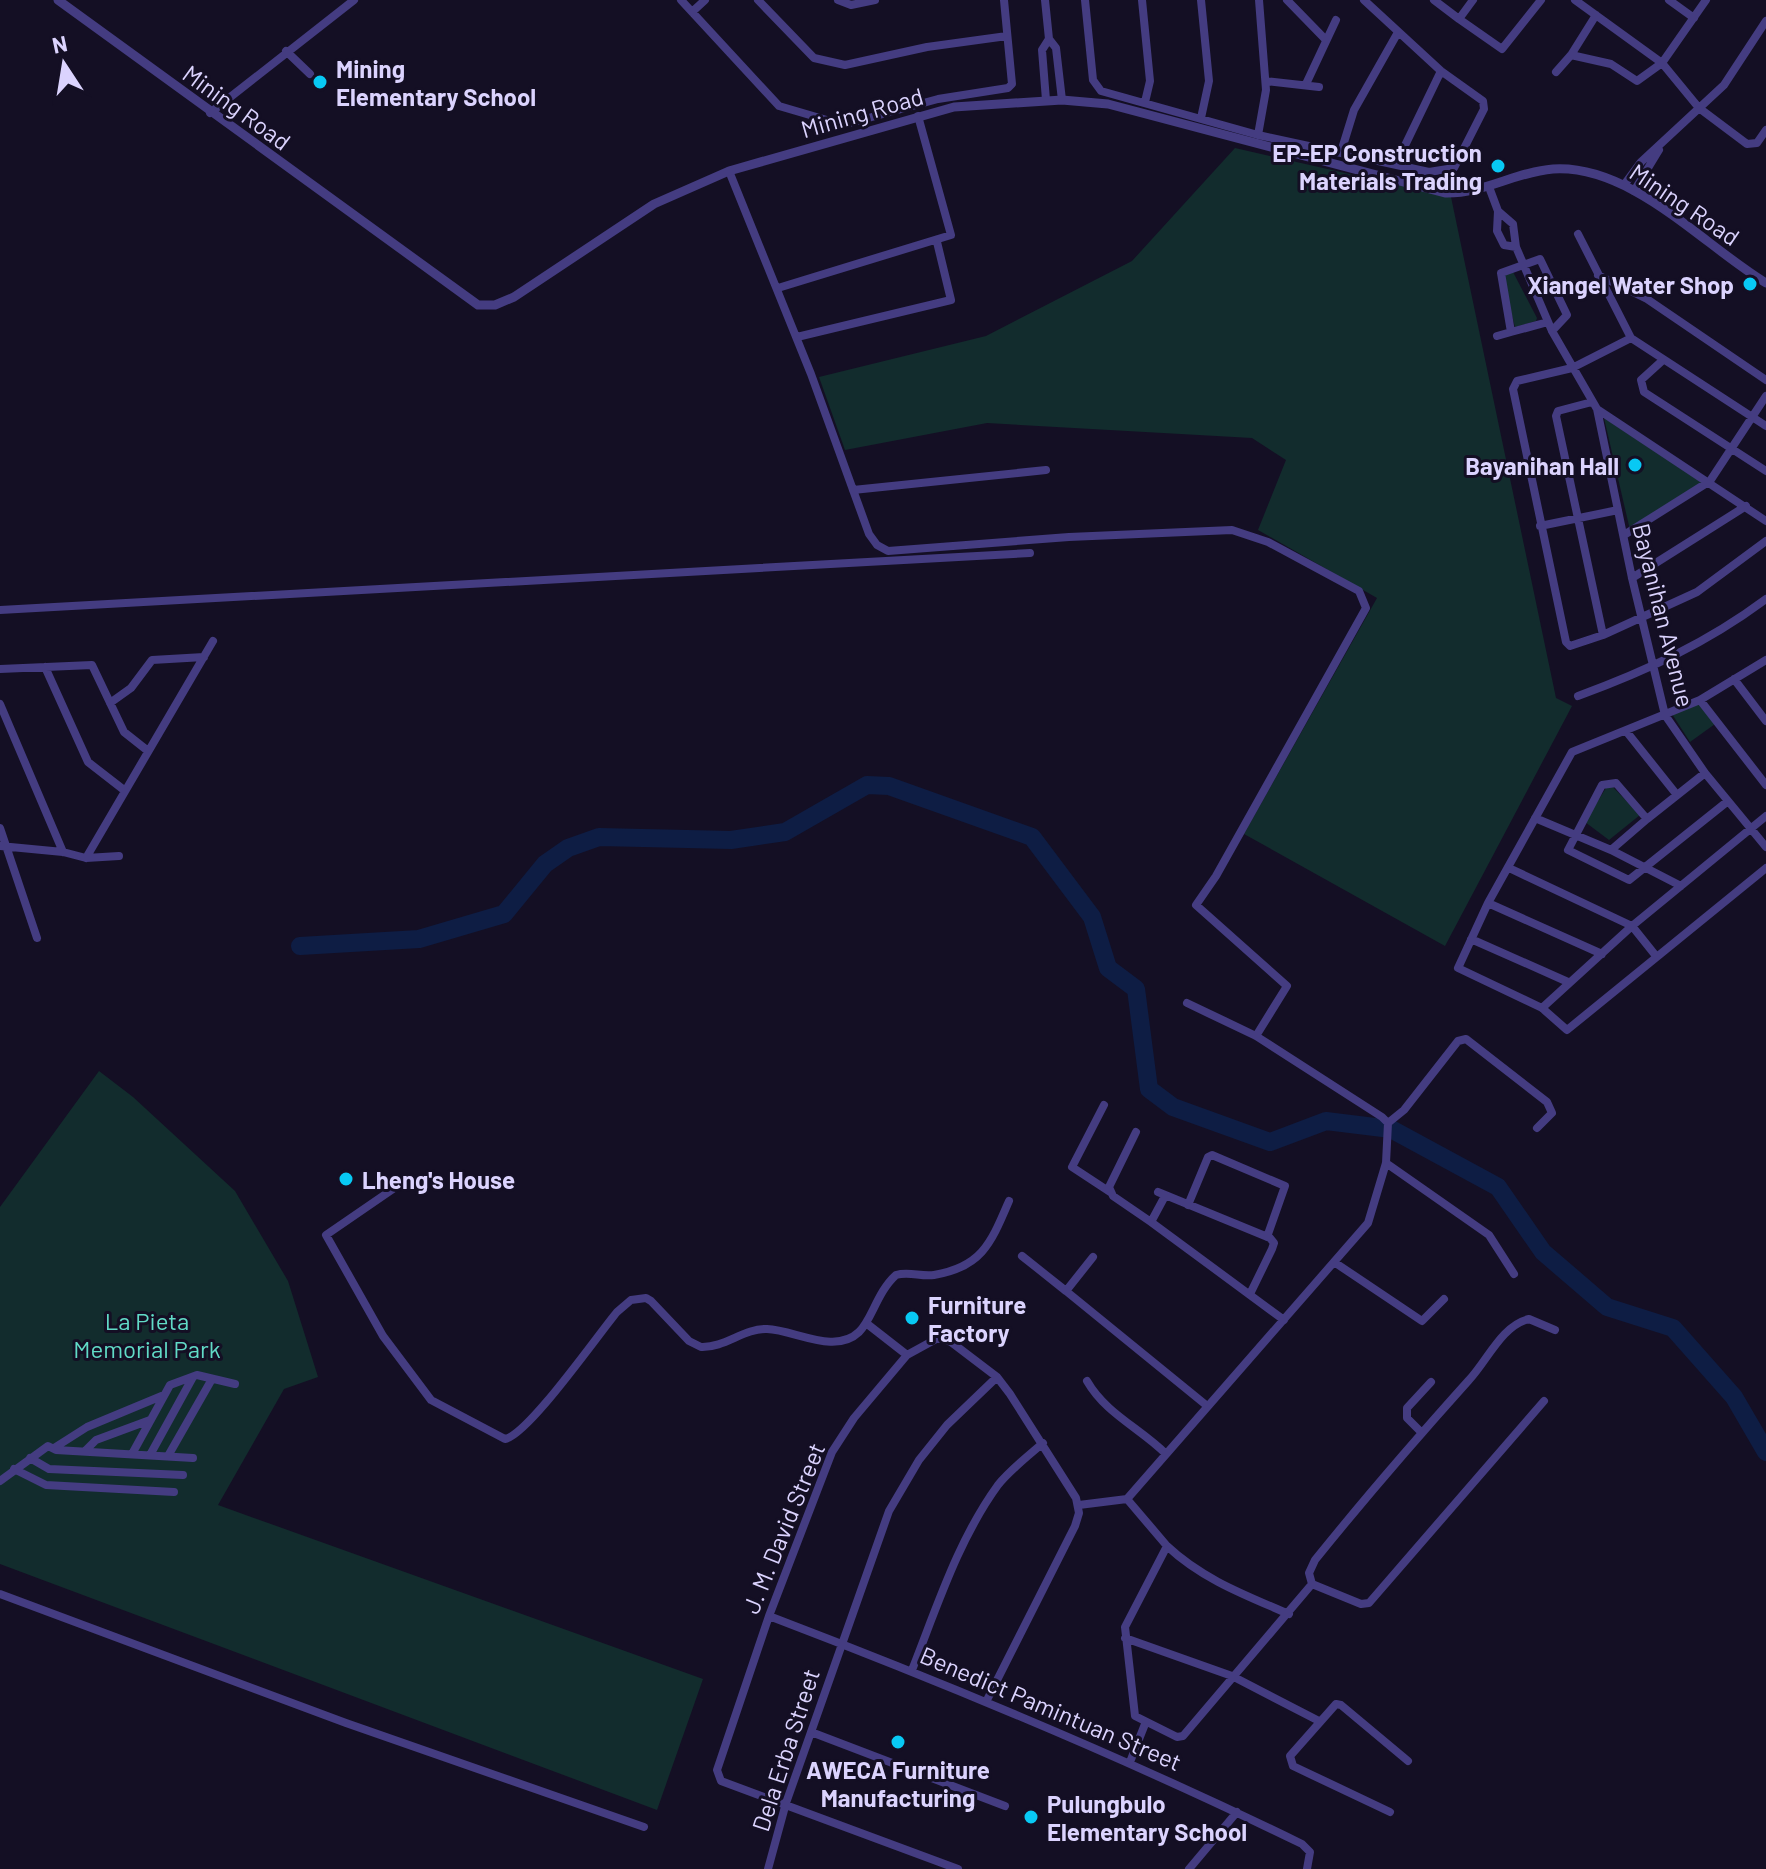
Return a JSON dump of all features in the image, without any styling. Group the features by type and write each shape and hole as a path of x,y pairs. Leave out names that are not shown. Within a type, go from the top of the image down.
{"street":[{"name":"Mining Road","path":"58,0 464,298 486,306 514,297 654,204 729,171 954,107 1046,100 1108,104 1430,190 1458,193 1555,169 1593,172 1634,191 1766,283"},
{"path":"210,113 354,0"},
{"path":"681,0 779,106 837,123 938,99 1008,88 1012,84 1004,0"},
{"path":"692,12 705,0"},
{"path":"758,0 814,58 845,65 927,47 1007,36"},
{"path":"838,0 851,5 875,0"},
{"path":"1045,0 1049,39 1056,48 1062,100"},
{"path":"1085,0 1095,87 1258,135 1429,172 1454,168 1484,105 1397,34 1364,0"},
{"path":"1142,0 1150,81 1145,102"},
{"path":"1201,0 1209,81 1201,118"},
{"path":"1258,135 1266,81 1259,0"},
{"path":"1287,0 1325,39"},
{"path":"1434,0 1504,48 1541,0"},
{"path":"1459,19 1473,0"},
{"path":"1575,0 1662,63 1699,108 1747,144 1757,143 1766,130"},
{"path":"1669,0 1694,18"},
{"path":"1571,55 1611,64 1637,81 1662,63 1706,0"},
{"path":"1556,72 1571,55 1596,15"},
{"path":"1306,84 1336,20"},
{"path":"1624,185 1641,162 1724,85 1766,21"},
{"path":"1341,152 1354,110 1397,34"},
{"path":"1046,100 1042,50 1049,39"},
{"path":"286,51 310,74"},
{"path":"1396,164 1441,71"},
{"path":"1044,76 1060,74"},
{"path":"1266,81 1319,87"},
{"path":"778,288 937,242 951,235 918,116"},
{"path":"1634,191 1661,145"},
{"path":"729,171 778,288 853,490 877,545 873,561"},
{"path":"1489,187 1498,211 1500,240 1504,245 1516,247"},
{"path":"1498,211 1513,224 1516,247 1550,326 1595,406 1766,521"},
{"path":"1578,234 1631,338 1766,426"},
{"path":"797,337 951,300 937,242"},
{"path":"1497,336 1550,326 1567,315 1540,259 1500,274 1511,332"},
{"path":"1598,275 1647,299 1766,380"},
{"path":"1631,338 1572,368 1517,381 1513,389 1566,642 1570,646 1603,635 1697,592 1766,541"},
{"path":"1663,360 1641,380 1644,392 1766,471"},
{"path":"1624,535 1710,481 1766,396"},
{"path":"1595,406 1556,413 1603,635"},
{"name":"Bayanihan Avenue","path":"1595,406 1665,715 1705,773 1766,847"},
{"path":"853,490 1046,470"},
{"path":"1632,578 1746,506"},
{"path":"1540,526 1618,510"},
{"path":"877,545 888,551 1069,537 1242,531 1359,591 1365,598 1366,608 1196,905 1286,983 1287,991 1256,1036"},
{"path":"0,610 1030,553"},
{"path":"1578,696 1653,668 1725,630 1766,599"},
{"path":"86,858 213,641"},
{"path":"110,703 131,688 152,660 204,657"},
{"path":"1766,661 1700,700 1572,752 1488,903 1458,964 1459,972 1542,1008 1564,1030 1571,1029 1766,868"},
{"path":"0,669 92,665 124,732 148,751"},
{"path":"45,667 88,762 124,790"},
{"path":"1734,679 1766,721"},
{"path":"1700,700 1766,785"},
{"path":"0,704 4,730 63,852"},
{"path":"1626,731 1677,795"},
{"path":"1611,850 1705,773"},
{"path":"1647,819 1616,783 1602,785 1575,835 1570,852 1626,880 1728,801"},
{"path":"1542,1008 1632,926 1766,816"},
{"path":"1535,818 1611,850 1681,886"},
{"path":"0,828 3,846 37,938"},
{"path":"3,846 63,852 86,858 119,856"},
{"path":"1509,868 1632,926 1656,956"},
{"path":"1488,903 1602,954"},
{"path":"1471,939 1568,982"},
{"path":"1187,1003 1256,1036 1387,1128"},
{"path":"987,1700 1075,1526 1079,1505 1127,1499 1368,1223 1386,1163 1387,1128 1458,1041 1466,1039 1547,1102 1552,1113 1537,1128"},
{"path":"1104,1105 1072,1167 1284,1320"},
{"path":"1110,1192 1110,1184 1136,1132"},
{"path":"1188,1205 1208,1157 1212,1155 1285,1186 1267,1237"},
{"path":"1386,1163 1489,1235 1514,1274"},
{"path":"409,1178 326,1235 383,1336 431,1400 505,1439 521,1431 617,1312 639,1297 651,1301 689,1341 701,1347 766,1329 829,1341 841,1340 852,1337 866,1323 874,1303 896,1275 930,1276 974,1263 983,1254 1009,1201"},
{"path":"1151,1222 1162,1194 1267,1237 1274,1243 1250,1294"},
{"path":"1022,1256 1206,1405"},
{"path":"1066,1291 1093,1257"},
{"path":"1334,1262 1422,1321 1444,1299"},
{"path":"1167,1546 1129,1615 1125,1638 1131,1710 1145,1724 1180,1738 1289,1614 1312,1584 1311,1566 1420,1431 1472,1378 1513,1326 1529,1319 1555,1330"},
{"path":"866,1323 907,1355"},
{"name":"J. M. David Street","path":"786,1803 721,1781 718,1776 721,1754 769,1616 832,1452 854,1418 907,1355 938,1338 951,1342 997,1377 1043,1443 1079,1505"},
{"path":"150,1455 194,1376"},
{"path":"132,1454 170,1385 194,1376 235,1384"},
{"name":"Dela Erba Street","path":"768,1869 786,1803 889,1511 903,1485 947,1425 997,1377"},
{"path":"168,1456 212,1379"},
{"path":"1087,1381 1106,1407 1143,1431 1166,1454"},
{"path":"1420,1431 1407,1418 1407,1408 1431,1382"},
{"path":"54,1449 87,1427 164,1395"},
{"path":"1312,1584 1361,1604 1369,1603 1544,1401"},
{"path":"85,1451 96,1440 150,1420"},
{"path":"114,1453 139,1441"},
{"path":"912,1670 974,1525 1000,1483 1043,1443"},
{"path":"0,1481 48,1446 54,1449 193,1458"},
{"path":"30,1458 49,1469 183,1475"},
{"path":"14,1469 46,1485 174,1492"},
{"path":"1127,1499 1187,1565 1225,1587 1289,1614"},
{"path":"0,1594 346,1723 644,1827"},
{"name":"Benedict Pamintuan Street","path":"769,1616 987,1700 1237,1812 1302,1844 1310,1852 1307,1869"},
{"path":"1125,1638 1232,1676 1319,1721"},
{"path":"1390,1812 1290,1764 1290,1756 1330,1707 1341,1705 1408,1761"},
{"path":"1130,1762 1145,1724"},
{"path":"811,1732 1005,1806"},
{"path":"786,1803 958,1869"},
{"path":"1189,1869 1237,1812"}],"green space":[{"path":"1235,148 1451,197 1556,698 1572,706 1445,946 1244,834 1377,598 1258,530 1286,460 1252,438 987,423 845,450 819,377 986,336 1132,261"},
{"path":"1513,272 1537,318 1515,327 1501,275"},
{"path":"1604,418 1703,483 1630,530"},
{"path":"1699,703 1715,724 1690,742 1672,714"},
{"path":"1609,783 1640,815 1609,840 1585,822"},
{"name":"La Pieta Memorial Park","path":"99,1071 133,1097 235,1191 288,1281 318,1377 284,1389 218,1505 703,1679 657,1810 0,1564 0,1207"}],"waterway":[{"path":"300,946 419,939 504,914 545,864 568,848 599,837 731,840 785,832 867,785 889,786 1032,837 1092,917 1108,968 1136,989 1149,1089 1173,1107 1270,1142 1326,1121 1391,1129 1498,1187 1543,1252 1607,1307 1673,1328 1734,1397 1766,1452"}],"place":[{"name":"Mining Elementary School","path":"320,82"},
{"name":"EP-EP Construction Materials Trading","path":"1498,166"},
{"name":"Xiangel Water Shop","path":"1750,284"},
{"name":"Bayanihan Hall","path":"1635,465"},
{"name":"Lheng's House","path":"346,1179"},
{"name":"Furniture Factory","path":"912,1318"},
{"name":"AWECA Furniture Manufacturing","path":"898,1742"},
{"name":"Pulungbulo Elementary School","path":"1031,1817"}]}
